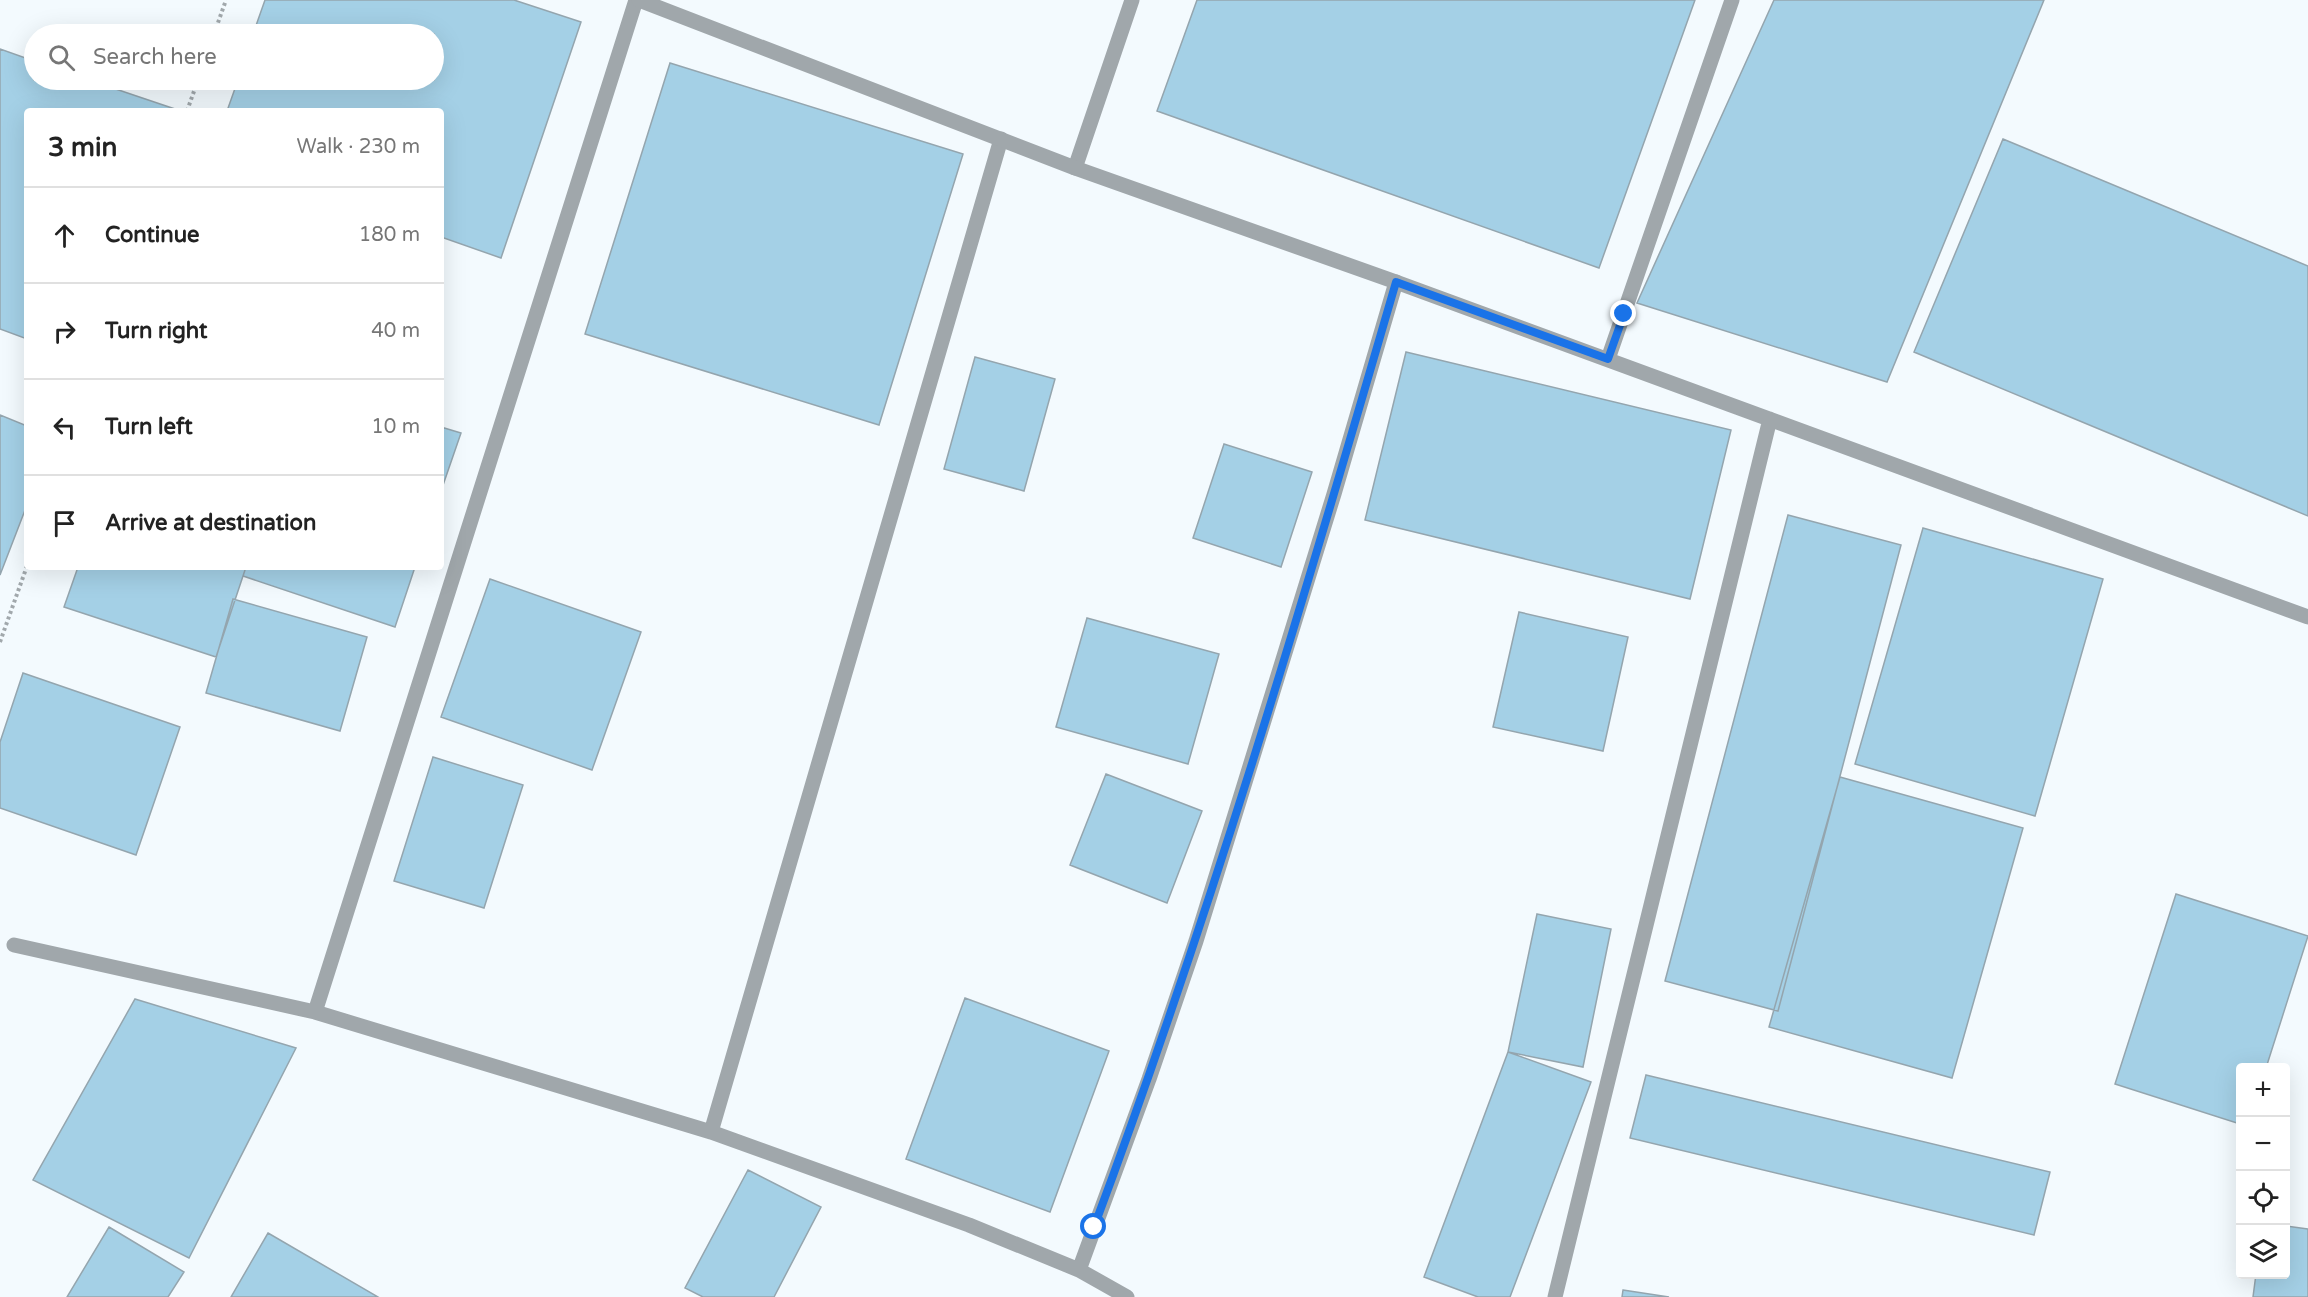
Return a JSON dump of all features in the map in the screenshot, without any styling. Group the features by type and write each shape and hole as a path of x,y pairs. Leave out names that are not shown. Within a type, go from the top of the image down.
{"street":[{"path":"315,1012 638,0 1075,168 1608,359 2308,617"},
{"path":"1075,168 1132,0"},
{"path":"1608,359 1732,0"},
{"path":"711,1132 1001,139"},
{"path":"1079,1270 1149,1079 1196,941 1334,494 1396,282"},
{"path":"1555,1297 1770,419"},
{"path":"14,945 315,1012 711,1132 969,1225 1079,1270 1127,1297"}],"path":[{"path":"218,24 226,0"},
{"path":"188,108 194,90"},
{"path":"0,642 26,570"}],"building":[{"path":"265,0 514,0 581,22 501,258 444,238 444,108 228,108 234,90 444,90 444,24 257,24"},
{"path":"1197,0 1695,0 1599,268 1157,111"},
{"path":"1774,0 2044,0 1887,382 1637,303"},
{"path":"0,49 24,57 24,90 119,90 172,108 24,108 24,338 0,329"},
{"path":"670,63 963,154 879,425 585,334"},
{"path":"2003,139 2308,266 2308,516 1914,352"},
{"path":"1406,352 1731,430 1690,599 1365,520"},
{"path":"975,357 1055,379 1024,491 944,469"},
{"path":"0,415 24,425 24,513 0,575"},
{"path":"444,428 461,433 444,482"},
{"path":"1224,444 1312,472 1281,567 1193,538"},
{"path":"1788,515 1901,545 1778,1011 1665,981"},
{"path":"1923,528 2103,579 2035,816 1855,764"},
{"path":"77,570 245,570 216,657 64,607"},
{"path":"245,570 414,570 395,627 243,576"},
{"path":"490,579 641,632 592,770 441,717"},
{"path":"233,599 367,637 340,731 206,693"},
{"path":"1519,612 1628,637 1603,751 1493,727"},
{"path":"1087,618 1219,654 1188,764 1056,727"},
{"path":"23,673 180,727 136,855 0,808 0,742"},
{"path":"433,757 523,785 484,908 394,881"},
{"path":"1106,774 1202,811 1167,903 1070,865"},
{"path":"1840,777 2023,828 1952,1078 1769,1027"},
{"path":"2176,894 2308,936 2268,1063 2236,1063 2236,1123 2115,1084"},
{"path":"1537,914 1611,929 1583,1067 1508,1052"},
{"path":"965,998 1109,1051 1050,1212 906,1159"},
{"path":"135,999 296,1048 189,1258 33,1180"},
{"path":"1508,1052 1591,1082 1510,1297 1478,1297 1424,1277"},
{"path":"1646,1075 2050,1172 2034,1235 1630,1138"},
{"path":"748,1170 821,1207 774,1297 703,1297 685,1288"},
{"path":"109,1227 184,1272 168,1297 67,1297"},
{"path":"2290,1227 2308,1229 2308,1297 2253,1297 2255,1279 2290,1279"},
{"path":"268,1233 378,1297 231,1297"},
{"path":"1623,1290 1669,1297 1622,1297"}],"route":[{"path":"1094,1227 1149,1079 1196,941 1334,494 1396,282 1608,359 1624,314"}]}
